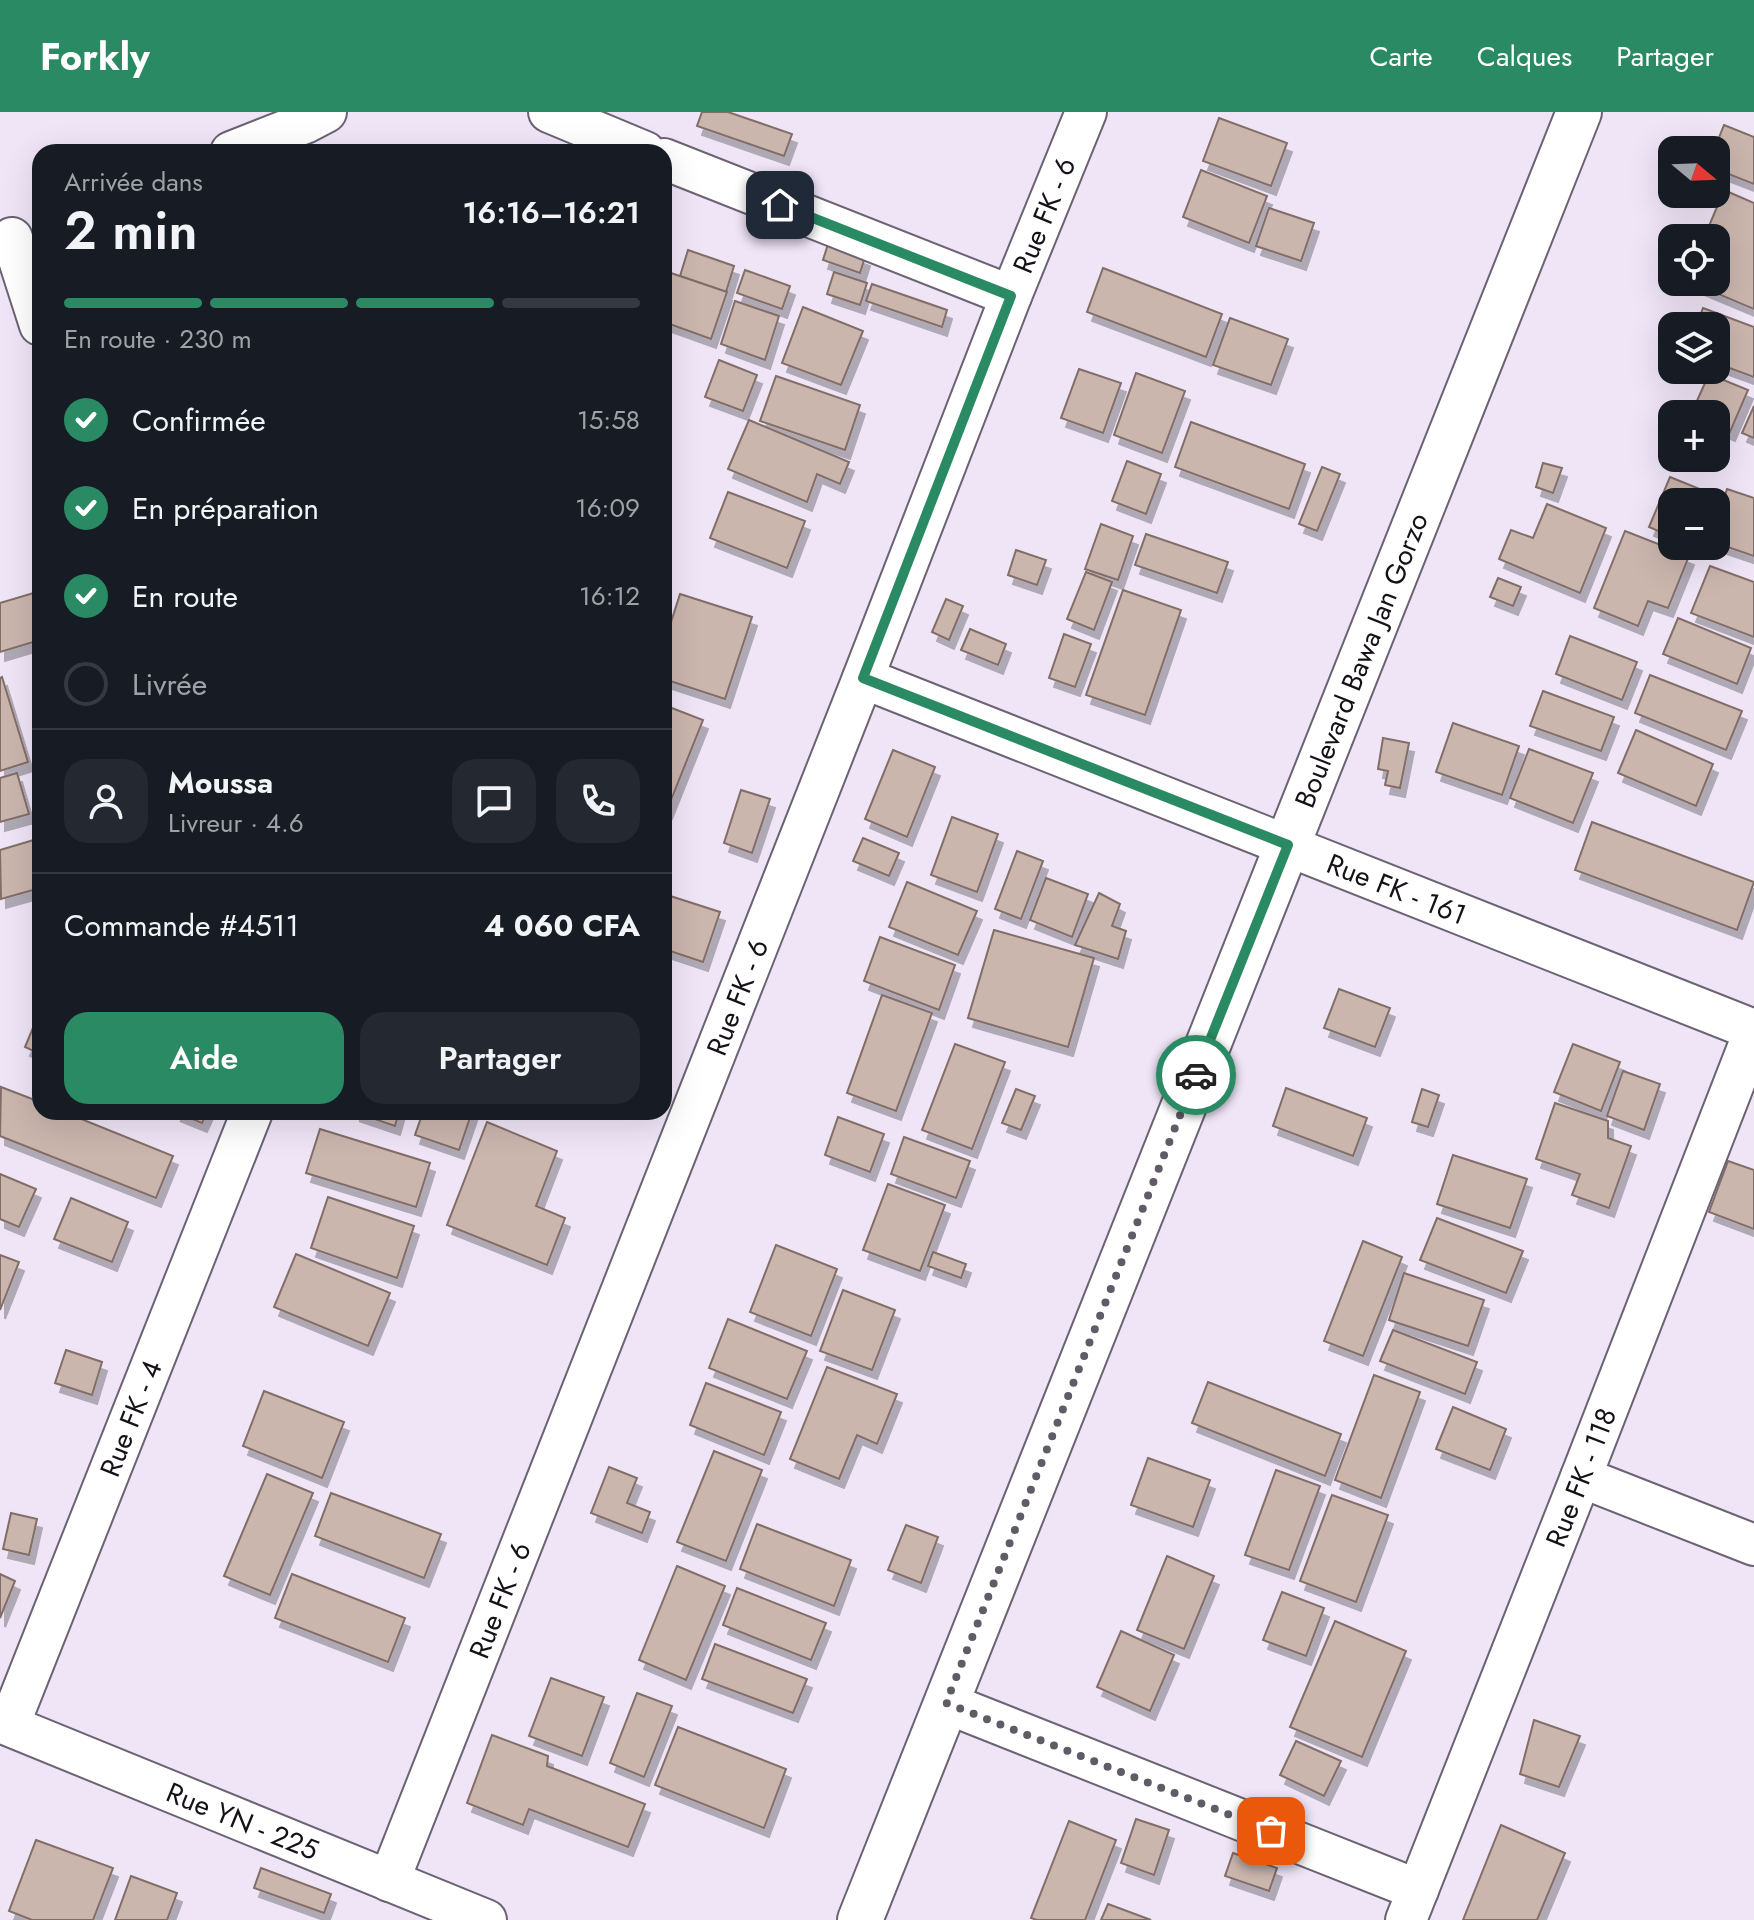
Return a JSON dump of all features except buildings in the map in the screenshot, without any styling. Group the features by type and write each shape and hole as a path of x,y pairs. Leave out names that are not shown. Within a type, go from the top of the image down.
{"main road":[{"name":"Boulevard Bawa Jan Gorzo","path":"860,1920 1579,112"}],"street":[{"path":"251,144 326,112"},
{"path":"549,112 623,144"},
{"name":"Rue FK - 6","path":"672,1113 863,678 1086,112"},
{"path":"672,164 1011,296"},
{"path":"17,235 32,294"},
{"name":"Rue FK - 161","path":"863,678 1754,1031"},
{"name":"Rue FK - 118","path":"1412,1905 1754,1031"},
{"name":"Rue FK - 4","path":"5,1723 249,1120"},
{"name":"Rue FK - 6","path":"389,1881 669,1120"},
{"path":"1581,1477 1754,1545"},
{"path":"946,1703 1412,1905"},
{"name":"Rue YN - 225","path":"5,1723 486,1920"}],"way so far":[{"path":"1196,1075 946,1703 1271,1831"}],"route":[{"path":"780,205 1011,296 863,678 1288,845 1196,1075"}]}
